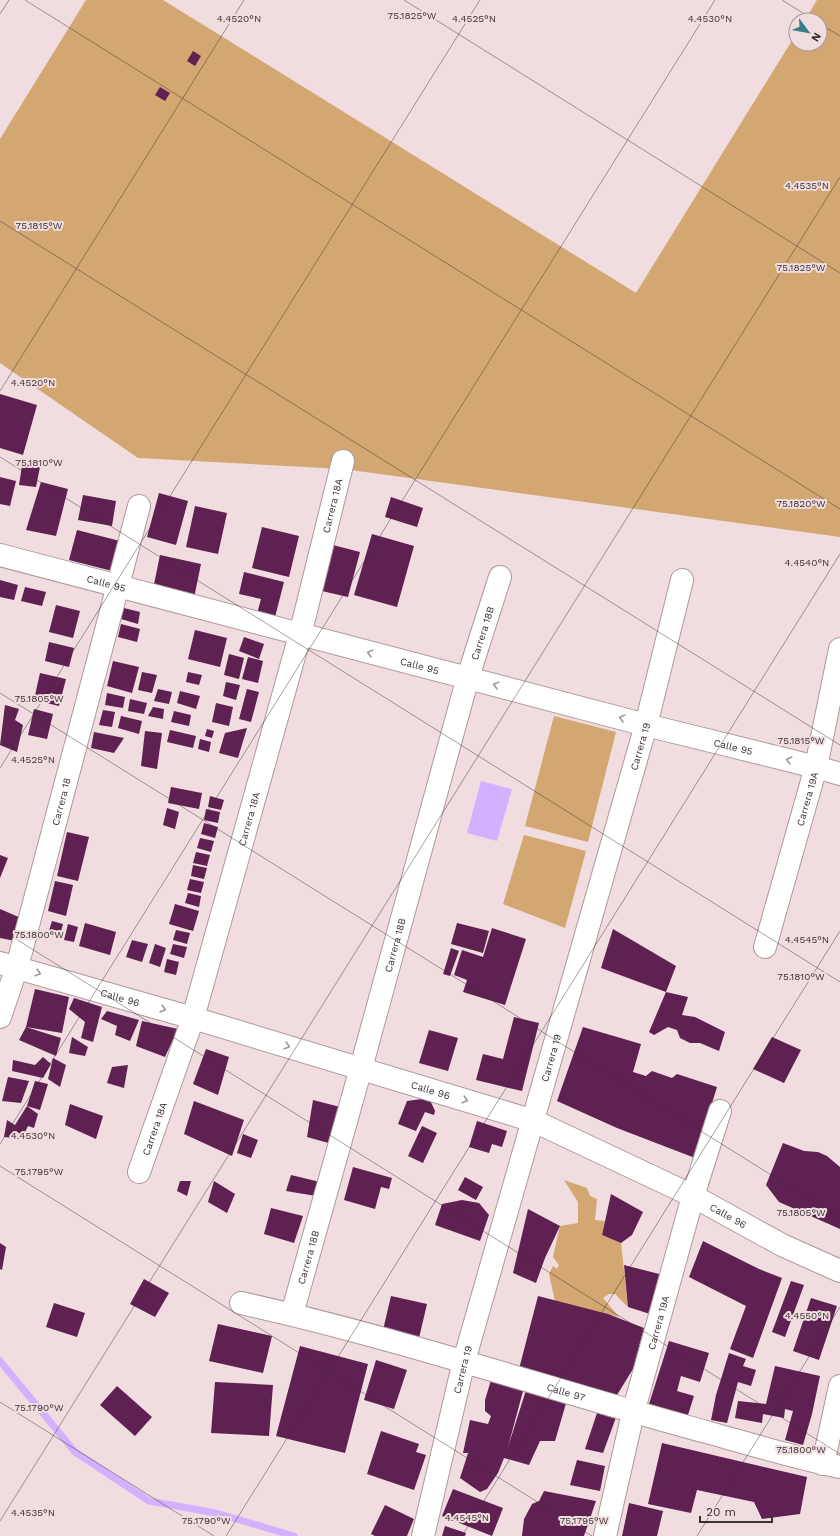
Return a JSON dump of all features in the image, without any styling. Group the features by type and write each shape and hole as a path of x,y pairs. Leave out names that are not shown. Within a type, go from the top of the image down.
{"street":[{"name":"Carrera 18A","path":"139,1172 193,1018 300,635 343,461"},
{"name":"Carrera 18","path":"0,1017 8,965 81,727 117,585 139,506"},
{"name":"Calle 95","path":"0,555 300,635 468,677 646,725 840,774"},
{"name":"Carrera 18B","path":"292,1314 468,677 500,577"},
{"name":"Carrera 19","path":"423,1536 464,1361 534,1121 646,725 682,580"},
{"name":"Carrera 19A","path":"765,947 816,767 840,649"},
{"name":"Calle 96","path":"8,965 193,1018 534,1121 693,1196 782,1244 840,1271"},
{"name":"Carrera 19A","path":"605,1536 633,1413 693,1196 720,1111"},
{"name":"Calle 97","path":"241,1303 292,1314 464,1361 633,1413 832,1465"},
{"path":"832,1465 840,1386"}],"shaded area":[{"path":"86,0 163,0 636,293 788,47 788,52 828,52 828,12 810,12 817,0 840,0 840,537 343,469 138,458 0,363 0,139"},
{"path":"554,716 616,732 588,842 525,826"},
{"path":"481,781 512,789 497,841 467,833"},
{"path":"524,835 586,851 565,928 503,904"},
{"path":"564,1180 587,1188 590,1196 597,1199 595,1220 605,1221 602,1235 621,1243 628,1307 615,1294 609,1294 603,1298 619,1317 555,1301 549,1274 553,1266 557,1269 559,1265 553,1257 560,1226 578,1223 578,1202"}],"building":[{"path":"193,51 201,56 195,66 187,61"},
{"path":"160,87 170,93 165,101 155,95"},
{"path":"0,394 37,405 23,455 0,448"},
{"path":"23,459 41,462 36,487 19,485"},
{"path":"0,477 16,481 10,506 0,504"},
{"path":"41,482 68,489 56,536 26,530"},
{"path":"159,493 188,501 176,545 147,537"},
{"path":"83,495 116,501 112,526 78,520"},
{"path":"391,497 423,508 417,527 385,517"},
{"path":"195,506 227,513 218,554 186,547"},
{"path":"262,527 299,536 289,577 252,568"},
{"path":"77,530 120,541 112,571 69,560"},
{"path":"372,534 414,546 397,607 354,595"},
{"path":"333,545 360,552 348,597 322,591"},
{"path":"160,555 201,564 194,598 153,589"},
{"path":"244,572 284,582 273,625 255,621 261,599 239,594"},
{"path":"0,580 18,585 14,600 0,597"},
{"path":"25,587 46,592 42,606 21,601"},
{"path":"56,605 80,611 73,638 49,632"},
{"path":"124,608 140,612 138,624 121,619"},
{"path":"121,624 140,629 137,642 118,637"},
{"path":"195,630 227,638 220,667 188,659"},
{"path":"244,637 264,644 259,659 239,651"},
{"path":"49,642 74,648 69,667 45,661"},
{"path":"229,654 244,658 239,679 224,675"},
{"path":"248,657 263,661 258,683 242,679"},
{"path":"113,661 139,667 132,693 107,686"},
{"path":"142,672 157,675 152,693 138,690"},
{"path":"188,672 202,675 199,685 186,682"},
{"path":"40,673 66,679 59,706 34,700"},
{"path":"226,682 240,685 236,700 223,696"},
{"path":"158,689 172,692 169,704 154,701"},
{"path":"247,689 259,692 251,722 239,719"},
{"path":"180,691 200,696 196,709 177,703"},
{"path":"107,693 125,697 123,708 105,705"},
{"path":"130,699 147,703 144,714 128,711"},
{"path":"216,703 233,707 229,726 212,722"},
{"path":"5,705 19,709 15,720 23,725 17,752 0,745"},
{"path":"153,707 164,709 163,719 148,716"},
{"path":"34,709 53,714 47,739 28,735"},
{"path":"103,710 115,712 112,727 99,725"},
{"path":"174,711 191,715 189,726 171,722"},
{"path":"121,716 142,721 139,734 118,728"},
{"path":"247,728 238,758 219,753 225,733"},
{"path":"207,729 214,731 212,738 205,736"},
{"path":"170,730 196,736 193,748 167,742"},
{"path":"145,731 162,733 157,769 141,766"},
{"path":"94,732 124,738 114,753 91,748"},
{"path":"200,739 211,742 209,752 198,749"},
{"path":"171,787 202,793 199,809 168,803"},
{"path":"210,796 224,800 221,810 208,807"},
{"path":"167,808 179,812 175,829 163,825"},
{"path":"206,809 220,812 218,823 204,820"},
{"path":"204,823 218,827 215,838 201,834"},
{"path":"67,832 89,837 78,881 57,876"},
{"path":"200,838 214,841 211,852 197,848"},
{"path":"196,852 210,855 207,866 193,863"},
{"path":"0,855 8,858 0,878"},
{"path":"193,865 207,868 204,879 191,876"},
{"path":"190,879 204,882 201,893 187,890"},
{"path":"55,881 73,885 66,916 48,911"},
{"path":"188,893 201,896 199,907 185,903"},
{"path":"175,904 199,911 193,931 169,924"},
{"path":"0,909 21,918 15,941 0,938"},
{"path":"52,921 63,924 59,938 48,934"},
{"path":"85,923 116,932 110,955 79,946"},
{"path":"457,923 489,931 483,953 451,944"},
{"path":"68,924 78,927 74,942 64,940"},
{"path":"492,928 526,939 505,1005 463,992 467,980 454,975 462,950 483,957"},
{"path":"613,929 676,966 666,992 601,968"},
{"path":"176,930 190,933 187,944 173,940"},
{"path":"132,940 148,944 142,962 126,957"},
{"path":"155,944 166,948 160,967 149,963"},
{"path":"173,944 187,947 184,958 170,954"},
{"path":"451,948 459,951 450,976 443,974"},
{"path":"167,959 179,962 176,975 164,972"},
{"path":"35,989 69,997 62,1033 26,1027"},
{"path":"666,992 688,997 682,1015 695,1017 725,1032 719,1051 700,1043 690,1043 680,1038 677,1030 668,1027 654,1035 649,1032"},
{"path":"74,998 102,1007 93,1042 81,1038 85,1022 69,1009"},
{"path":"107,1011 139,1020 130,1041 115,1035 117,1026 101,1019"},
{"path":"514,1017 539,1023 522,1091 476,1080 483,1054 503,1059"},
{"path":"142,1021 178,1029 165,1057 136,1046"},
{"path":"26,1027 61,1038 56,1056 19,1040"},
{"path":"583,1027 641,1044 633,1072 646,1076 652,1071 672,1078 677,1074 717,1087 695,1158 617,1128 557,1101"},
{"path":"429,1030 458,1038 448,1071 419,1063"},
{"path":"72,1037 88,1047 85,1056 69,1053"},
{"path":"772,1037 801,1050 784,1083 753,1069"},
{"path":"206,1049 229,1057 218,1095 193,1084"},
{"path":"43,1057 51,1064 43,1078 12,1071 13,1060 35,1065"},
{"path":"53,1058 66,1065 60,1087 48,1079"},
{"path":"128,1065 124,1088 107,1083 112,1067"},
{"path":"8,1077 29,1081 21,1103 2,1101"},
{"path":"35,1081 48,1084 40,1110 27,1106"},
{"path":"429,1098 435,1111 434,1115 425,1112 416,1131 398,1124 407,1101"},
{"path":"313,1100 344,1108 332,1144 307,1137"},
{"path":"194,1101 244,1120 232,1156 184,1134"},
{"path":"70,1104 103,1116 96,1139 65,1125"},
{"path":"27,1106 38,1114 34,1128 28,1126 23,1136 16,1131 14,1138 4,1137 7,1120 15,1125"},
{"path":"477,1121 507,1131 502,1147 492,1144 489,1153 469,1147"},
{"path":"422,1126 437,1133 423,1163 408,1156"},
{"path":"243,1134 258,1140 251,1158 237,1153"},
{"path":"783,1143 804,1151 818,1152 827,1156 840,1167 840,1229 779,1202 766,1185"},
{"path":"353,1167 392,1178 389,1189 381,1187 375,1209 344,1200"},
{"path":"291,1175 320,1182 316,1196 286,1191"},
{"path":"465,1177 483,1187 476,1200 458,1190"},
{"path":"180,1181 191,1181 187,1196 177,1191"},
{"path":"214,1181 235,1194 227,1213 208,1202"},
{"path":"611,1194 643,1212 632,1235 621,1243 602,1235"},
{"path":"462,1200 479,1203 489,1215 480,1241 435,1225 442,1204"},
{"path":"271,1208 303,1216 294,1243 264,1234"},
{"path":"528,1209 560,1226 545,1258 536,1283 513,1273"},
{"path":"703,1241 759,1269 782,1278 753,1358 730,1349 746,1306 689,1277"},
{"path":"0,1243 6,1247 2,1270 0,1269"},
{"path":"624,1265 663,1275 650,1314 628,1307"},
{"path":"144,1279 169,1293 155,1317 130,1304"},
{"path":"791,1281 804,1285 785,1337 772,1332"},
{"path":"391,1296 427,1304 419,1338 383,1330"},
{"path":"538,1296 608,1314 644,1328 633,1369 617,1395 519,1369"},
{"path":"811,1298 837,1306 819,1360 793,1351"},
{"path":"54,1303 85,1313 77,1337 46,1327"},
{"path":"218,1324 272,1336 263,1373 209,1361"},
{"path":"669,1341 709,1353 700,1382 681,1376 677,1391 694,1396 688,1415 649,1404"},
{"path":"300,1346 368,1364 345,1453 276,1436"},
{"path":"729,1353 746,1359 743,1366 756,1370 751,1386 738,1382 727,1423 711,1420 716,1395"},
{"path":"376,1360 407,1370 394,1409 364,1400"},
{"path":"775,1366 820,1376 812,1414 803,1445 785,1440 793,1411 785,1409 784,1418 763,1414 762,1423 735,1418 738,1401 766,1404"},
{"path":"491,1380 523,1391 508,1447 527,1387 567,1400 555,1441 540,1441 529,1465 504,1458 498,1473 487,1489 480,1492 460,1478 468,1453 463,1453 470,1420 488,1424 491,1416 485,1411 485,1400"},
{"path":"215,1382 273,1385 269,1436 211,1433"},
{"path":"117,1386 152,1417 135,1436 100,1405"},
{"path":"599,1407 618,1412 603,1453 585,1449"},
{"path":"381,1431 419,1444 416,1452 426,1455 414,1490 367,1474"},
{"path":"662,1443 807,1477 800,1514 762,1519 754,1502 697,1490 691,1513 648,1504"},
{"path":"577,1460 605,1466 600,1491 570,1485"},
{"path":"453,1489 503,1508 492,1536 442,1516"},
{"path":"544,1491 596,1501 584,1536 522,1536 524,1519 532,1504 539,1501"},
{"path":"629,1503 663,1511 657,1536 622,1536"},
{"path":"385,1505 414,1519 407,1536 375,1536 371,1534"},
{"path":"445,1526 466,1533 465,1536 442,1536"}],"waterway":[{"path":"0,1361 75,1452 149,1501 216,1513 294,1536"}]}
